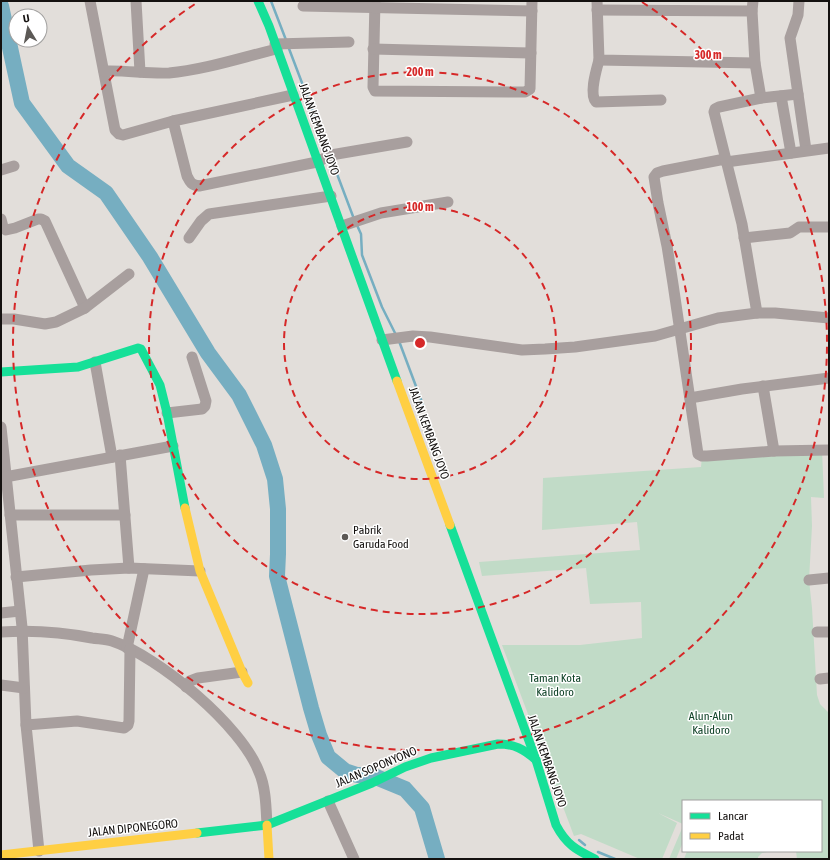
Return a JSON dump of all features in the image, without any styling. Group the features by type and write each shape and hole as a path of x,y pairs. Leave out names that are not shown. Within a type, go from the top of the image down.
{"main road":[{"name":"JALAN KEMBANG JOYO","path":"258,1 342,226 382,340 536,760 560,832 566,841 577,851 595,859"},
{"path":"1,372 78,367 117,354 138,348 141,349 160,384 167,413 179,480 200,571 248,683"},
{"path":"498,744 512,734 516,723 516,708"},
{"path":"498,744 509,743 519,746 536,760"},
{"name":"JALAN SOPONYONO","path":"268,826 372,783 405,767 431,758 498,744"},
{"path":"268,826 270,859"},
{"name":"JALAN DIPONEGORO","path":"1,854 39,852 54,854 268,826"}],"street":[{"path":"90,1 116,132 123,135 174,121 293,95"},
{"path":"136,1 140,72"},
{"path":"799,1 798,15 790,38 806,150"},
{"path":"303,6 375,4 532,6 530,88 525,92 375,91 373,87 373,49 375,4"},
{"path":"661,100 596,102 593,98 594,78 599,60 597,5 753,6 756,63 761,98"},
{"path":"104,71 168,73 191,70 276,46 349,42"},
{"path":"373,49 530,53"},
{"path":"599,60 756,63"},
{"path":"757,313 744,238 714,115 715,109 761,98 798,94"},
{"path":"782,96 791,153"},
{"path":"174,121 187,176 193,186 204,186 317,162 331,155 407,142"},
{"path":"829,148 726,160 663,171 655,175 658,203 667,246 698,454 708,456 774,451 829,450"},
{"path":"1,170 14,166"},
{"path":"188,238 209,214 331,196"},
{"path":"342,226 381,213 448,202"},
{"path":"2,225 6,230 9,230 38,219 45,221 85,308"},
{"path":"744,238 790,233 799,227 829,227"},
{"path":"1,319 14,319 45,324 56,322 85,308 130,274"},
{"path":"382,340 413,336 460,340 522,350 545,349 575,347 655,336 718,318 757,313 829,318"},
{"path":"167,413 202,409 205,406 206,401 192,357"},
{"path":"95,362 116,456 125,515 129,568"},
{"path":"690,398 763,386 829,378"},
{"path":"763,386 774,451"},
{"path":"1,427 5,477 4,494 10,515 22,631 26,725 39,852"},
{"path":"5,477 173,446"},
{"path":"10,515 125,515"},
{"path":"16,577 129,568 200,571"},
{"path":"26,725 77,721 124,728 128,725 128,648 144,569"},
{"path":"809,580 829,578"},
{"path":"1,613 20,611"},
{"path":"1,632 22,631 71,634 112,641 128,648 172,675 215,711 244,744 253,757 260,773 265,797 268,826"},
{"path":"817,632 829,632"},
{"path":"186,687 190,681 198,678 242,672"},
{"path":"1,685 24,688"},
{"path":"328,801 354,859"}],"green space":[{"path":"822,450 824,498 811,497 812,526 809,580 817,695 820,704 829,713 829,859 797,859 796,852 822,852 822,800 682,800 682,824 658,813 677,823 662,859 640,859 581,834 574,836 502,645 580,645 642,638 641,602 590,604 586,568 482,576 479,562 640,550 637,522 542,530 543,478 701,467 702,456"},
{"path":"682,828 682,844 676,859 669,859"},
{"path":"687,852 768,852 762,853 758,859 684,859"}],"waterway":[{"path":"271,1 286,40"},
{"path":"1,6 22,103 68,166 106,193 150,257 208,353 239,395 264,445 275,479 278,509 277,576 311,708 319,735 328,757 345,771 357,775 371,775 405,789 422,808 437,859"},
{"path":"288,46 329,154"},
{"path":"331,158 354,219"},
{"path":"356,223 361,234 362,255 382,307 396,335"},
{"path":"399,341 423,405"},
{"path":"579,840 585,845"},
{"path":"598,852 615,859"}],"traffic: fast":[{"path":"258,1 269,26 397,381"},
{"path":"1,372 78,367 138,348 141,349 160,385 167,413 185,508"},
{"path":"450,525 536,760 556,825 572,846 595,859"},
{"path":"197,833 267,825 372,783 405,767 431,758 498,744 518,748 536,760"}],"traffic: slow":[{"path":"397,381 450,525"},
{"path":"185,508 200,571 248,683"},
{"path":"267,825 269,859"},
{"path":"1,855 197,833"}],"place":[{"name":"Pabrik Garuda Food","path":"345,537"}],"park label":[{"name":"Taman Kota Kalidoro","path":"555,685"},
{"name":"Alun-Alun Kalidoro","path":"711,723"}]}
